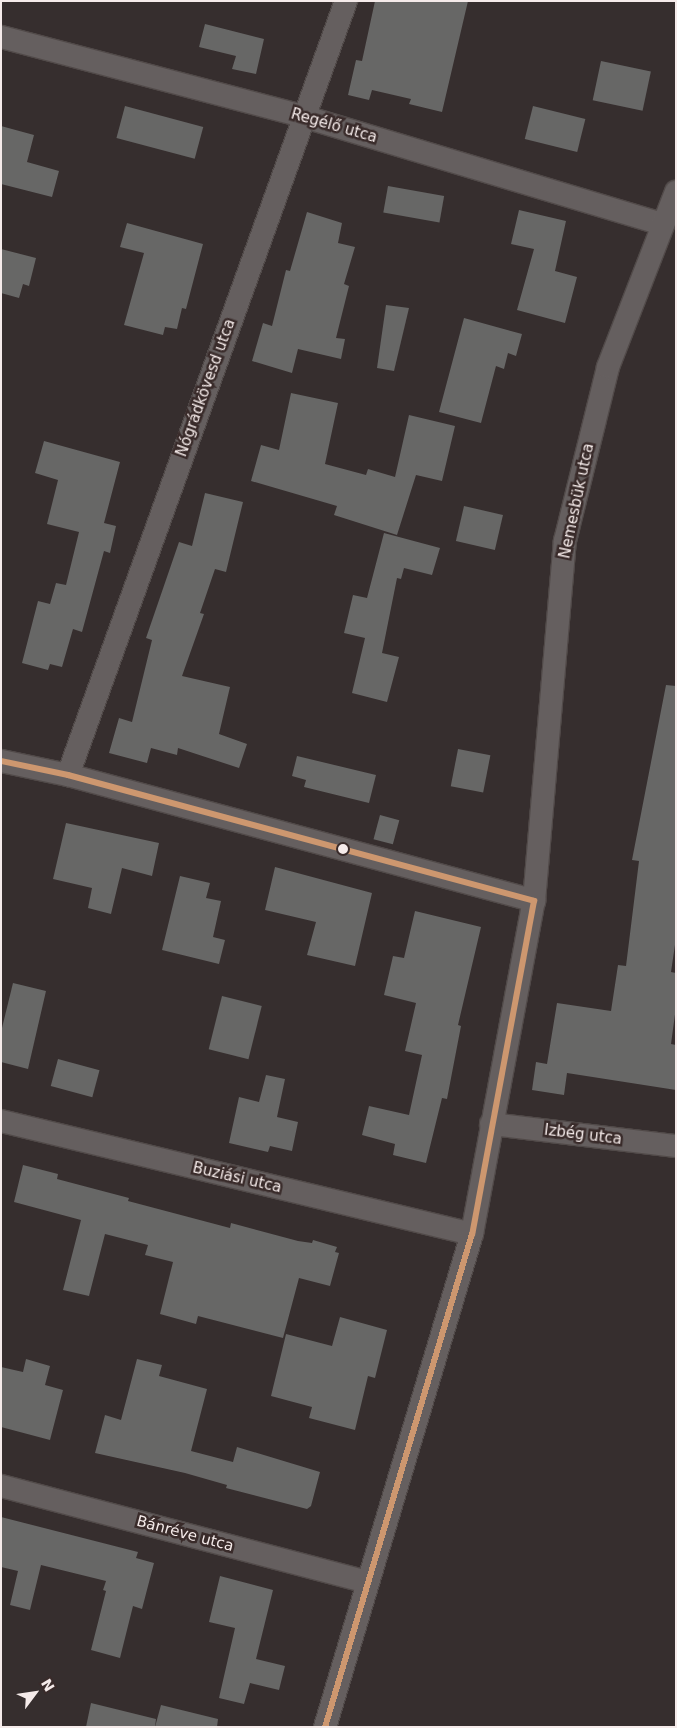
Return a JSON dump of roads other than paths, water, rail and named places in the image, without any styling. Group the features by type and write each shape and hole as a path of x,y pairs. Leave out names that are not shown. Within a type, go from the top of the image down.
{"street":[{"name":"Nógrádkövesd utca","path":"68,775 302,116 346,1"},
{"name":"Regélő utca","path":"1,37 302,116 663,224"},
{"name":"Nemesbük utca","path":"325,1727 472,1234 534,901 565,541 608,367 676,192"},
{"path":"1,761 68,775 534,901"},
{"name":"Buziási utca","path":"1,1121 472,1234"},
{"name":"Izbég utca","path":"491,1124 676,1146"},
{"name":"Bánréve utca","path":"1,1486 368,1582"}]}
